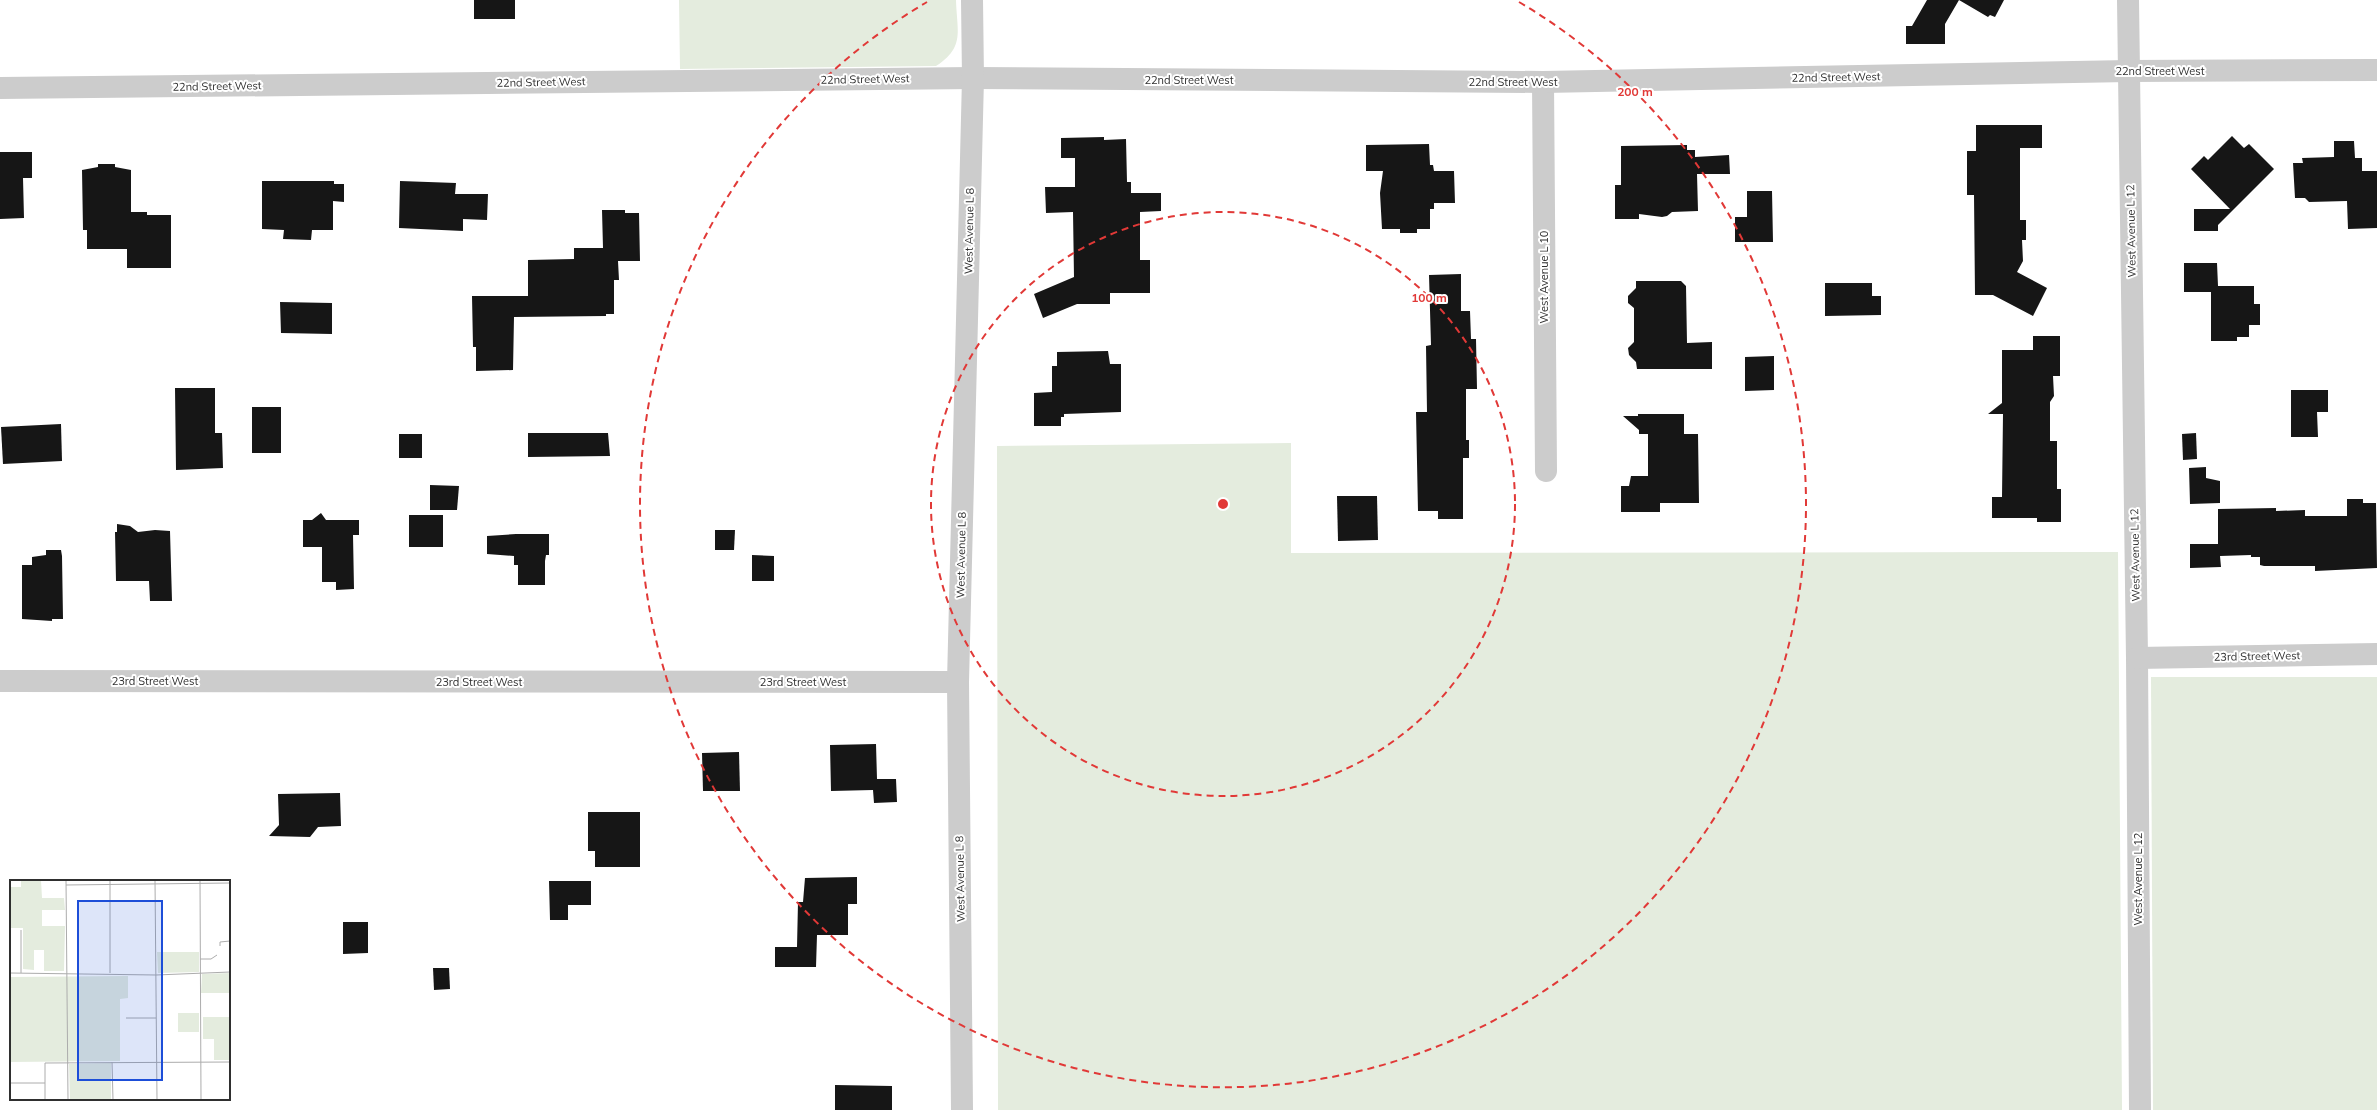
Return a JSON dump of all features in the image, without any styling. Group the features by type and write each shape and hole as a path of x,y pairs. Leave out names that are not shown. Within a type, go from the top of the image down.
{"street":[{"name":"West Avenue L 8","path":"962,1110 958,682 973,78 972,0"},
{"name":"West Avenue L 12","path":"2128,0 2137,658 2140,1110"},
{"name":"22nd Street West","path":"0,88 973,78 1543,82 2128,71 2377,70"},
{"name":"West Avenue L 10","path":"1543,82 1546,471"},
{"name":"23rd Street West","path":"2137,658 2377,654"},
{"name":"23rd Street West","path":"0,681 958,682"}],"shaded area":[{"path":"679,0 956,0 958,30 952,52 936,66 680,69"},
{"path":"1291,443 1291,553 2118,552 2122,1110 998,1110 997,446"},
{"path":"2151,677 2377,677 2377,1110 2153,1110"}],"building":[{"path":"474,0 515,0 515,19 474,19"},
{"path":"1927,0 1959,0 1945,24 1945,44 1906,44 1906,26 1912,26"},
{"path":"1959,0 2004,0 1995,17 1990,15 1988,17"},
{"path":"1976,125 2042,125 2042,148 2020,148 2020,220 2026,220 2026,240 2022,240 2023,261 2017,272 2047,288 2033,316 1993,295 1975,295 1974,195 1967,195 1967,151 1976,151"},
{"path":"2232,136 2244,148 2249,144 2274,169 2218,225 2218,231 2194,231 2194,209 2230,209 2191,169 2204,156 2208,160"},
{"path":"1104,137 1104,140 1126,139 1127,182 1131,182 1131,193 1161,193 1161,211 1140,212 1140,260 1150,260 1150,293 1110,293 1110,304 1077,304 1043,318 1034,294 1074,277 1073,212 1046,213 1045,187 1075,187 1075,158 1061,158 1061,138"},
{"path":"2334,141 2354,141 2355,158 2362,158 2362,171 2377,171 2377,228 2348,229 2347,201 2309,202 2305,198 2295,198 2293,163 2303,163 2302,158 2334,157"},
{"path":"1429,144 1430,165 1433,165 1434,171 1454,171 1455,203 1434,203 1434,209 1430,209 1430,229 1417,229 1417,233 1400,233 1400,229 1382,229 1380,193 1383,171 1366,171 1366,145"},
{"path":"1687,145 1687,150 1695,150 1695,157 1729,155 1730,174 1697,174 1698,211 1672,212 1667,216 1662,217 1639,214 1639,219 1615,219 1615,185 1621,185 1621,146"},
{"path":"0,152 32,152 32,178 23,178 24,218 0,219"},
{"path":"98,164 115,164 115,167 131,170 131,212 147,212 147,215 171,215 171,268 127,268 127,249 87,249 87,230 83,230 82,170 98,167"},
{"path":"262,181 334,181 334,184 344,184 344,202 333,201 333,230 312,230 311,240 283,239 284,230 262,229"},
{"path":"400,181 456,183 455,194 488,194 487,220 463,219 463,231 399,228"},
{"path":"1747,191 1772,191 1773,242 1735,242 1735,217 1747,217"},
{"path":"602,210 625,210 625,213 639,213 640,261 618,261 619,280 614,280 614,314 606,314 606,316 514,317 513,370 476,371 476,347 473,347 472,296 528,296 528,260 574,259 574,248 603,248"},
{"path":"2184,263 2217,263 2218,286 2254,286 2254,304 2260,304 2260,325 2249,325 2249,337 2237,337 2237,341 2211,341 2211,292 2184,292"},
{"path":"1461,274 1461,311 1470,311 1471,339 1476,339 1477,389 1466,389 1466,440 1469,440 1469,458 1463,458 1463,519 1438,519 1438,511 1418,511 1416,412 1427,412 1426,346 1431,345 1429,275"},
{"path":"1636,281 1681,281 1686,286 1687,343 1712,342 1712,369 1637,369 1636,362 1629,355 1628,348 1634,342 1634,308 1628,303 1628,296 1636,288"},
{"path":"1825,283 1872,283 1872,296 1881,296 1881,315 1825,316"},
{"path":"280,302 332,303 332,334 281,333"},
{"path":"2033,336 2060,336 2060,376 2053,376 2054,396 2050,402 2050,441 2057,441 2057,489 2061,489 2061,522 2037,522 2037,518 1992,518 1992,497 2002,497 2003,414 1988,414 2002,403 2002,350 2033,350"},
{"path":"1108,351 1110,364 1121,364 1121,412 1064,414 1064,417 1061,417 1061,426 1034,426 1034,393 1052,392 1052,366 1057,366 1057,352"},
{"path":"1774,356 1774,390 1745,391 1745,357"},
{"path":"175,388 215,388 215,433 222,433 223,468 176,470"},
{"path":"2291,390 2328,390 2328,412 2317,412 2318,437 2291,437"},
{"path":"252,407 281,407 281,453 252,453"},
{"path":"1638,414 1684,414 1684,434 1698,434 1699,503 1660,503 1660,512 1621,512 1621,486 1629,486 1631,476 1648,476 1648,434 1639,434 1639,430 1623,416 1638,416"},
{"path":"61,424 62,461 3,464 1,427"},
{"path":"528,433 608,433 610,456 528,457"},
{"path":"2196,433 2197,459 2183,460 2182,434"},
{"path":"399,434 422,434 422,458 399,458"},
{"path":"2206,467 2206,478 2220,481 2220,503 2190,504 2189,468"},
{"path":"430,485 459,486 457,510 430,510"},
{"path":"1337,496 1377,496 1378,540 1338,541"},
{"path":"2347,499 2363,499 2363,503 2376,503 2377,568 2315,571 2315,566 2264,566 2260,565 2260,557 2251,557 2251,555 2220,556 2221,567 2190,568 2190,544 2218,544 2218,509 2276,508 2276,511 2305,510 2305,516 2347,516"},
{"path":"321,513 326,520 359,520 359,535 353,535 354,589 336,590 336,582 322,582 322,547 303,547 303,520 312,520"},
{"path":"409,515 443,515 443,547 409,547"},
{"path":"117,524 130,526 138,532 155,530 170,531 172,601 150,601 149,581 116,581 115,532 117,532"},
{"path":"715,530 735,530 734,550 715,550"},
{"path":"549,534 549,555 546,555 545,561 545,585 518,585 518,565 514,565 514,556 487,554 487,536"},
{"path":"46,550 61,550 63,619 52,619 52,621 22,619 22,565 32,565 32,557 46,555"},
{"path":"752,555 774,556 774,581 752,581"},
{"path":"876,744 877,779 896,779 897,802 874,803 873,790 831,791 830,745"},
{"path":"739,752 740,791 703,791 702,753"},
{"path":"340,793 341,826 318,827 310,837 269,836 279,825 278,794"},
{"path":"588,812 640,812 640,867 595,867 595,851 588,851"},
{"path":"857,877 857,904 848,904 848,935 817,935 816,967 775,967 775,947 797,947 798,902 803,902 805,878"},
{"path":"549,881 591,881 591,905 568,905 568,920 550,920"},
{"path":"343,922 368,922 368,953 343,954"},
{"path":"433,968 449,968 450,989 434,990"},
{"path":"835,1085 892,1086 892,1110 835,1110"}]}
